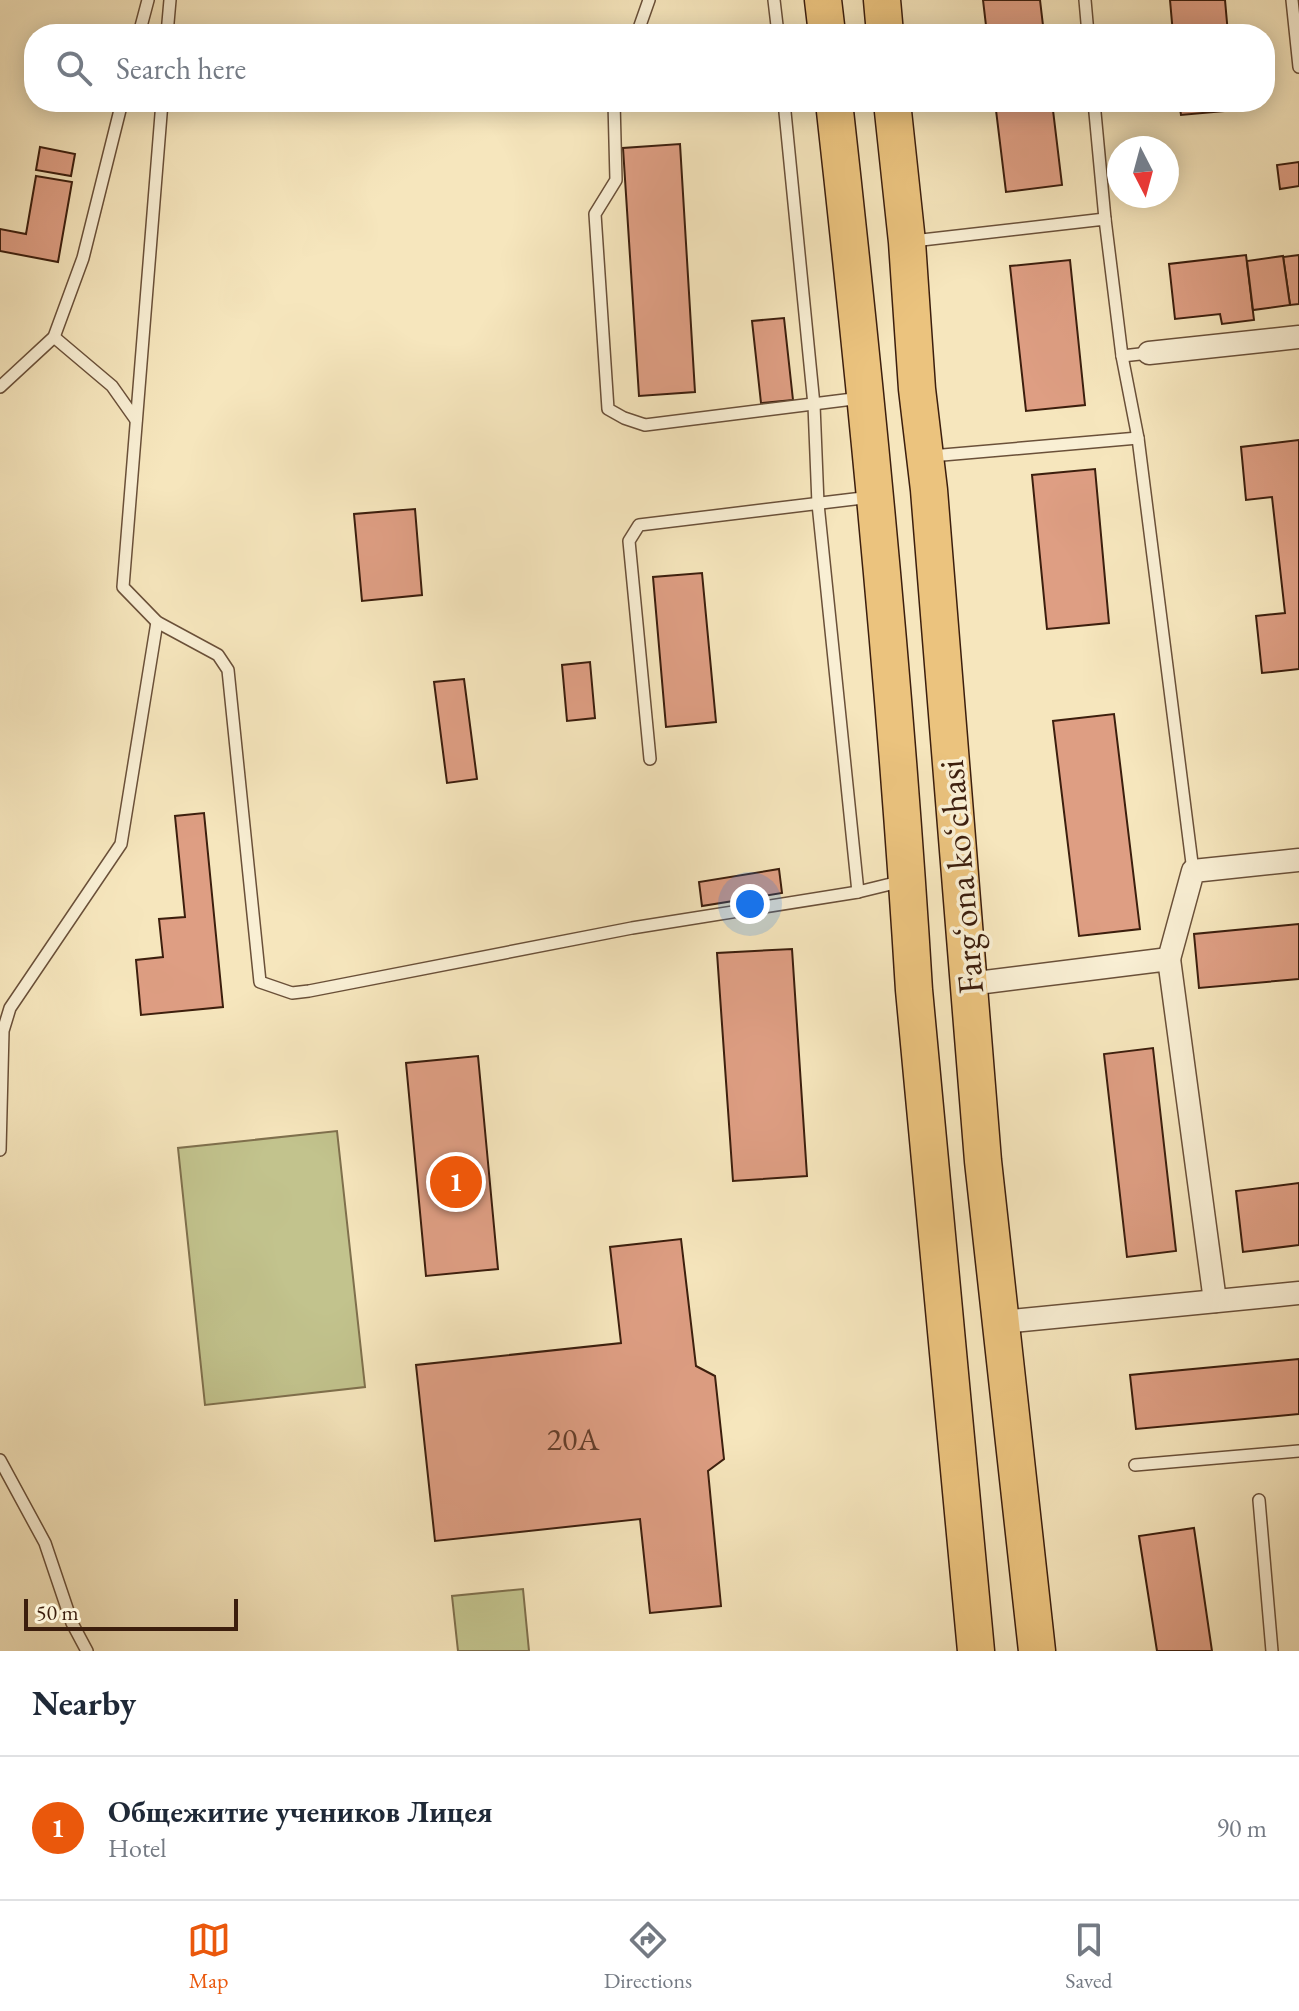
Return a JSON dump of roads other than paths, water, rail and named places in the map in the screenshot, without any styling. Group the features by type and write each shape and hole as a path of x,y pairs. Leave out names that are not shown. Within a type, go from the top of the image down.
{"main road":[{"path":"823,0 826,24"},
{"path":"882,0 884,24"},
{"name":"Fargʻona koʻchasi","path":"835,112 865,398 914,990 976,1651"},
{"name":"Fargʻona koʻchasi","path":"893,112 929,490 983,1161 1037,1651"}],"street":[{"path":"1149,353 1299,337"},
{"path":"1215,1301 1169,959 1193,871 1299,860"},
{"path":"969,984 1169,959"},
{"path":"1002,1322 1299,1293"}],"lane":[{"path":"142,24 148,0"},
{"path":"168,24 170,0"},
{"path":"641,24 649,0"},
{"path":"774,0 777,24"},
{"path":"1085,0 1087,24"},
{"path":"1292,0 1299,67"},
{"path":"0,387 54,337 83,258 120,112"},
{"path":"161,112 123,587 157,622 218,655 228,670 260,982 292,993 309,991 632,928 858,892 907,880"},
{"path":"614,112 616,180 595,214 608,409 645,425 865,398"},
{"path":"785,112 814,405 818,504 858,892"},
{"path":"1095,112 1122,356 1138,438 1193,871"},
{"path":"907,242 1105,219"},
{"path":"54,337 112,386 136,420"},
{"path":"1122,356 1149,353"},
{"path":"924,457 1138,438"},
{"path":"650,759 629,541 639,525 874,497"},
{"path":"0,1150 3,1031 10,1008 121,844 157,622"},
{"path":"1135,1465 1299,1451"},
{"path":"0,1460 45,1543 72,1623 87,1651"},
{"path":"1259,1500 1272,1651"}],"place":[{"name":"Общежитие учеников Лицея","path":"456,1182"}]}
